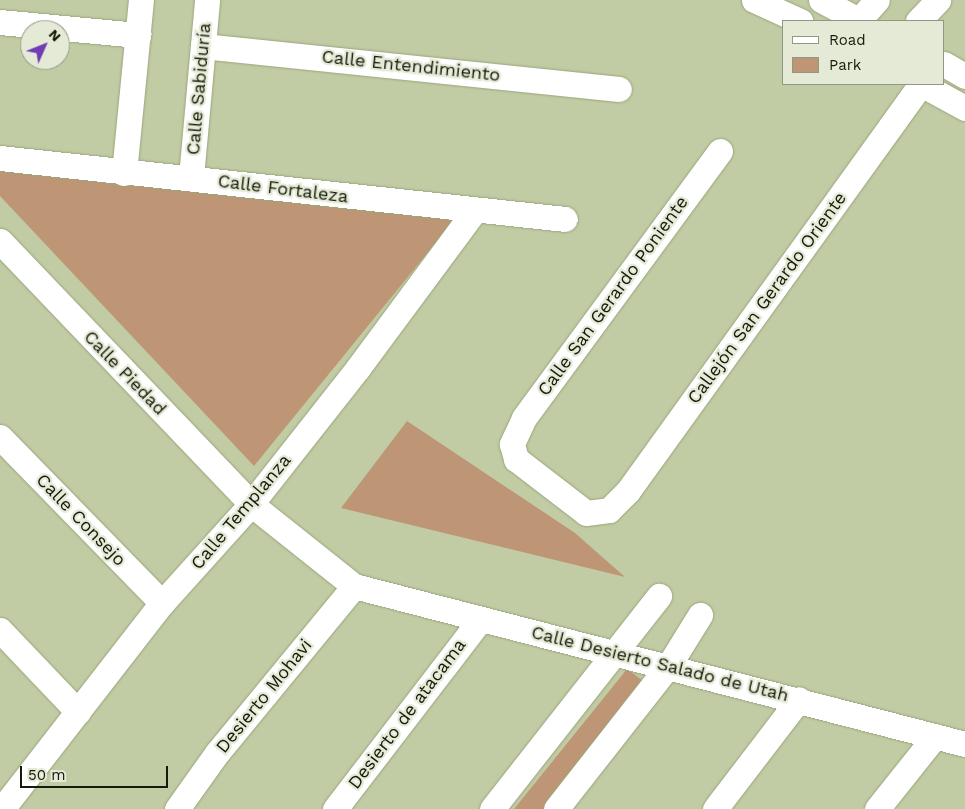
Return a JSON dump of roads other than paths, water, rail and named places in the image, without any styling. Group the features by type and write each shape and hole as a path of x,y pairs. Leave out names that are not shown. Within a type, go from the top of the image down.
{"street":[{"path":"124,173 141,0"},
{"name":"Calle Sabiduría","path":"190,177 207,0"},
{"path":"754,0 798,20"},
{"path":"820,0 857,20"},
{"path":"860,20 877,0"},
{"path":"919,20 938,0"},
{"path":"0,22 138,35"},
{"name":"Calle Entendimiento","path":"204,46 619,89"},
{"path":"945,65 965,76"},
{"name":"Callejón San Gerardo Oriente","path":"512,444 516,459 556,493 586,513 609,510 633,483 920,85"},
{"path":"923,85 965,108"},
{"name":"Calle San Gerardo Poniente","path":"512,444 524,418 720,151"},
{"name":"Calle Fortaleza","path":"0,158 124,173 190,177 474,211 565,219"},
{"name":"Calle Templanza","path":"2,809 162,603 251,504 474,211"},
{"name":"Calle Piedad","path":"0,241 251,504 354,586"},
{"name":"Calle Consejo","path":"0,437 162,603"},
{"name":"Calle Desierto Salado de Utah","path":"354,586 480,620 669,665 965,744"},
{"name":"Desierto Mohavi","path":"177,809 217,753 354,586"},
{"path":"492,809 659,596"},
{"path":"556,809 669,665 700,615"},
{"name":"Desierto de atacama","path":"335,809 480,620"},
{"path":"0,630 78,712"},
{"path":"715,809 799,699"},
{"path":"877,809 935,736"}]}
